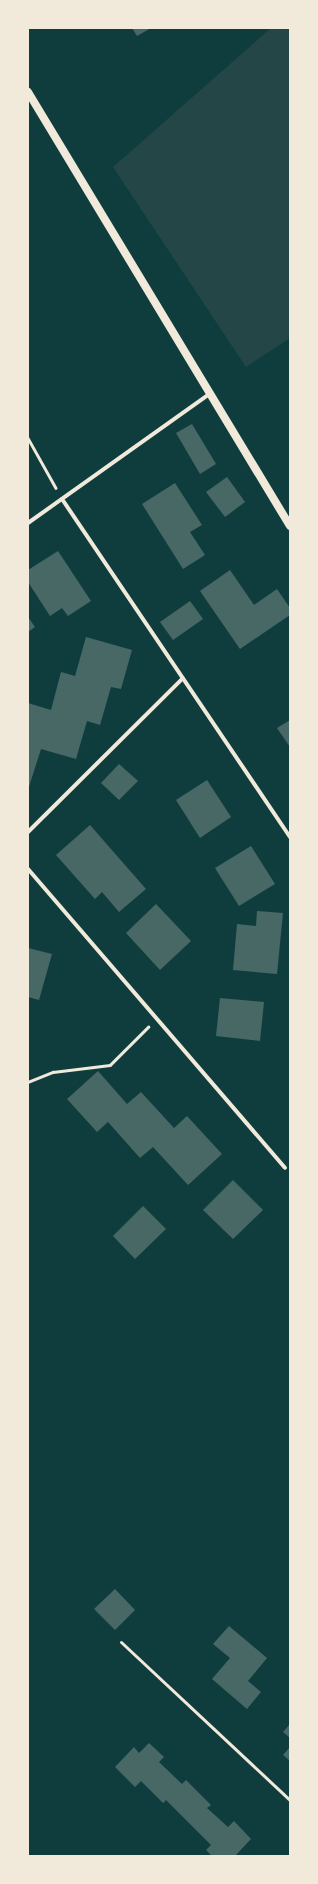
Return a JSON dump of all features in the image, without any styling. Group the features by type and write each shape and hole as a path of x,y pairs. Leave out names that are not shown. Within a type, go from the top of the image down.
{"main road":[{"path":"28,92 290,526"}],"street":[{"path":"28,523 211,393"},
{"path":"62,499 290,837"},
{"path":"28,832 183,678"},
{"path":"28,869 285,1168"}],"lane":[{"path":"121,1642 290,1800"}],"path":[{"path":"28,438 62,499"},
{"path":"28,1082 53,1072 110,1065 157,1018"}],"shaded area":[{"path":"271,28 290,28 290,338 246,367 113,167"}],"building":[{"path":"132,28 151,28 137,36"},
{"path":"192,424 216,464 200,474 176,433"},
{"path":"227,477 245,502 225,517 206,492"},
{"path":"175,483 202,525 190,532 205,555 183,569 142,504"},
{"path":"58,551 91,601 68,616 62,608 50,616 28,582 28,570"},
{"path":"230,570 254,605 277,589 290,608 290,615 240,649 200,591"},
{"path":"190,601 203,619 173,640 160,622"},
{"path":"28,617 35,627 28,632"},
{"path":"86,637 132,650 121,689 111,687 100,725 87,721 76,759 41,749 28,790 28,703 51,710 61,672 75,676"},
{"path":"290,720 290,747 277,728"},
{"path":"119,764 138,781 119,800 101,783"},
{"path":"207,780 231,817 200,838 176,800"},
{"path":"90,825 146,889 119,912 102,892 95,899 56,855"},
{"path":"251,846 275,884 239,906 215,868"},
{"path":"156,904 191,941 160,970 126,933"},
{"path":"257,911 283,913 277,974 233,970 237,924 256,926"},
{"path":"28,948 52,954 39,1000 28,997"},
{"path":"220,998 264,1002 260,1041 216,1036"},
{"path":"98,1071 127,1104 141,1092 174,1128 187,1116 222,1154 188,1185 153,1147 140,1158 108,1122 97,1132 67,1099"},
{"path":"233,1180 263,1210 233,1239 203,1210"},
{"path":"143,1206 166,1229 135,1259 113,1236"},
{"path":"115,1589 135,1610 115,1630 94,1609"},
{"path":"229,1626 267,1658 248,1681 261,1692 247,1709 212,1679 230,1658 213,1644"},
{"path":"290,1724 290,1738 283,1732"},
{"path":"149,1743 164,1757 159,1762 182,1784 186,1780 211,1805 207,1808 228,1827 234,1821 251,1839 235,1856 212,1856 206,1850 211,1845 166,1800 163,1803 141,1781 135,1787 115,1767 134,1747 139,1753"},
{"path":"290,1747 290,1761 283,1755"}]}
